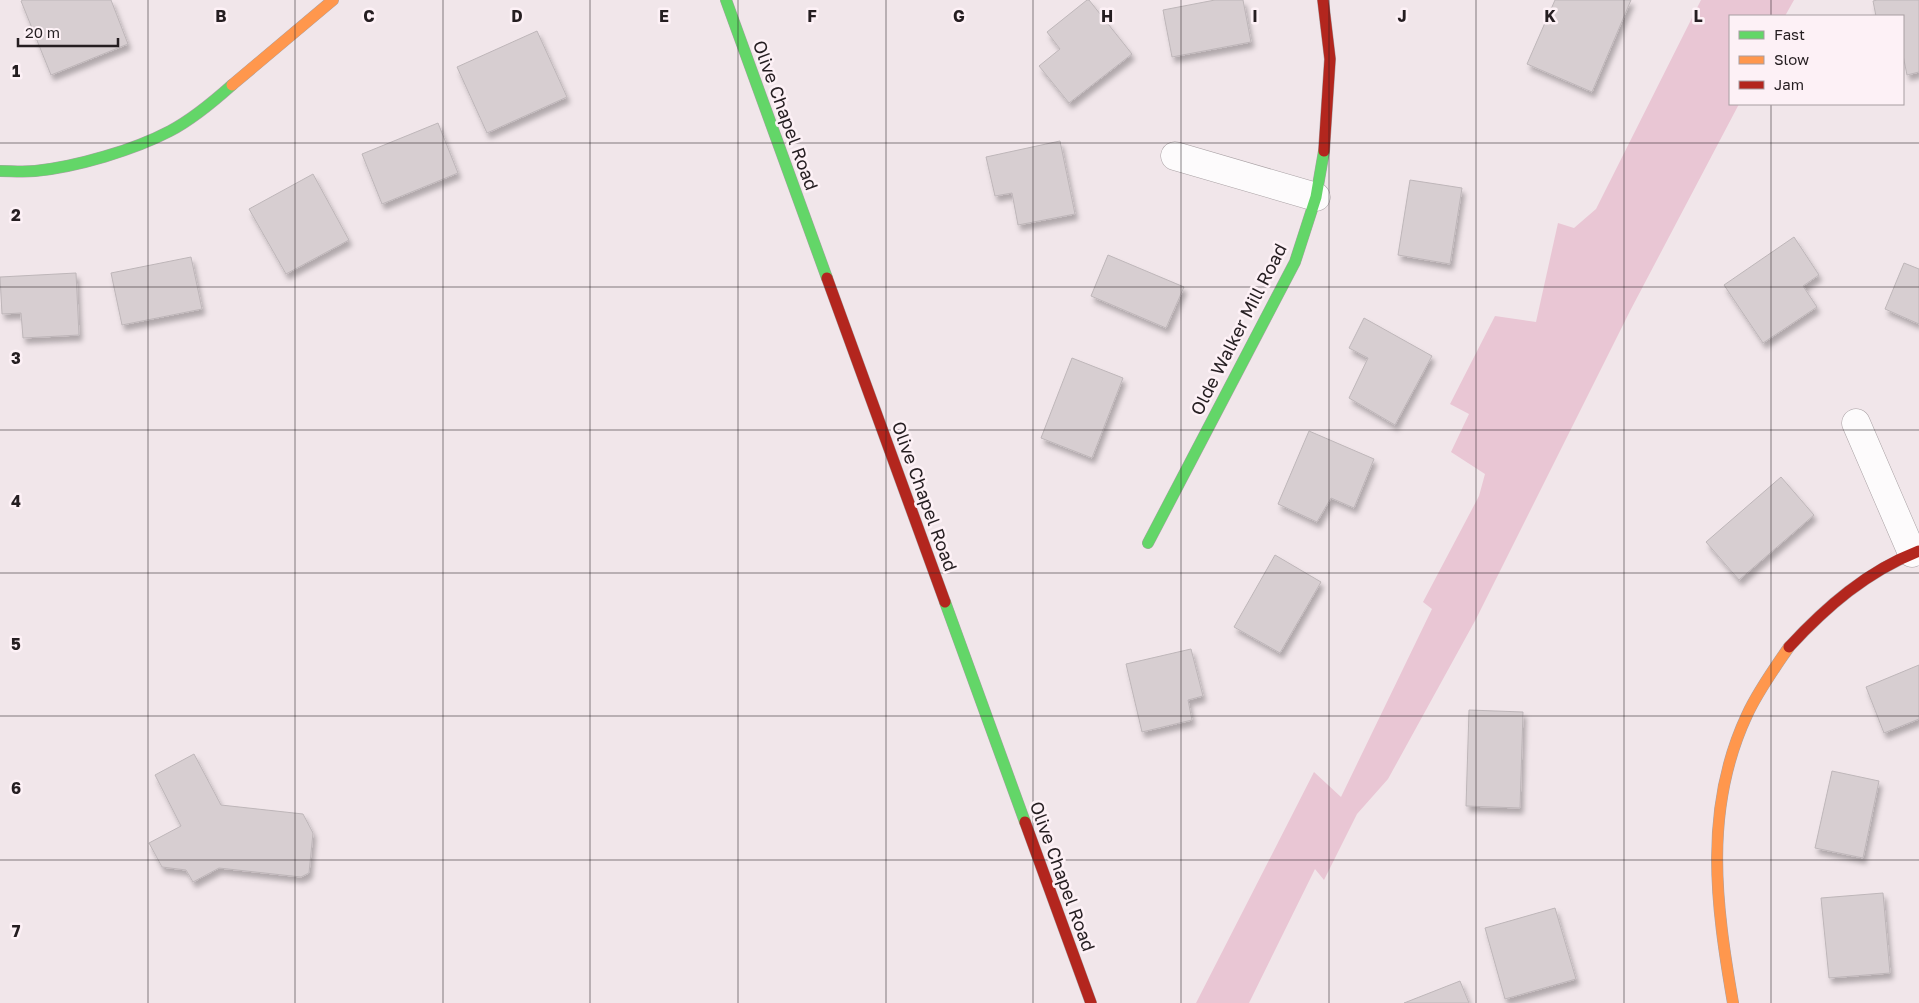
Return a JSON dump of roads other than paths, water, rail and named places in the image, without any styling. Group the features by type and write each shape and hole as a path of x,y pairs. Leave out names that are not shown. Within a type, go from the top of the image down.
{"street":[{"path":"0,171 34,171 60,167 128,149 170,131 202,111 333,0"},
{"name":"Olive Chapel Road","path":"726,0 1091,1003"},
{"name":"Olde Walker Mill Road","path":"1148,543 1295,262 1316,197 1324,151 1330,60 1322,0"},
{"path":"1175,156 1316,197"},
{"path":"1733,1003 1719,912 1717,860 1719,811 1725,773 1738,732 1754,698 1799,634 1844,593 1916,552 1856,423"}]}
